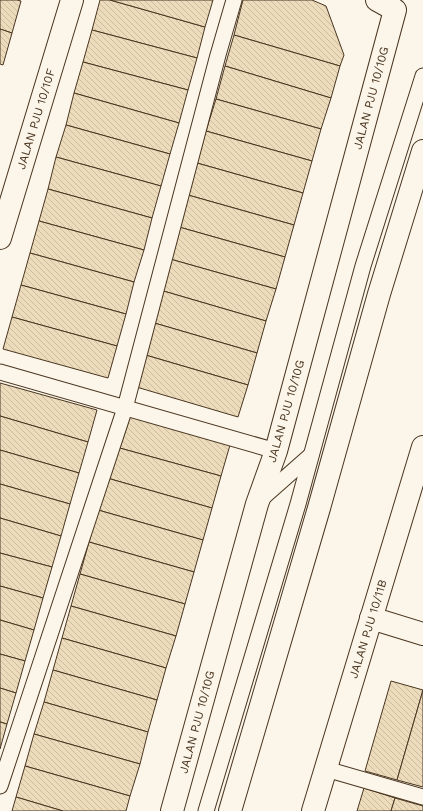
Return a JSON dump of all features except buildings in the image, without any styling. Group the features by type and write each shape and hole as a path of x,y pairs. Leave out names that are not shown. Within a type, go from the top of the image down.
{"main road":[{"name":"JALAN PJU 10/10F","path":"0,238 72,0"},
{"name":"JALAN PJU 10/10G","path":"172,811 257,504 276,451 386,5"},
{"path":"230,811 321,500 379,294 423,151"},
{"name":"JALAN PJU 10/11B","path":"313,811 371,618 417,490 423,447"},
{"path":"371,618 423,634"}],"lane":[{"path":"0,786 125,408 218,55 234,0"},
{"path":"206,811 298,504 363,266 423,76"},
{"path":"0,372 276,451"},
{"path":"257,504 312,454"},
{"path":"326,769 423,797"}]}
